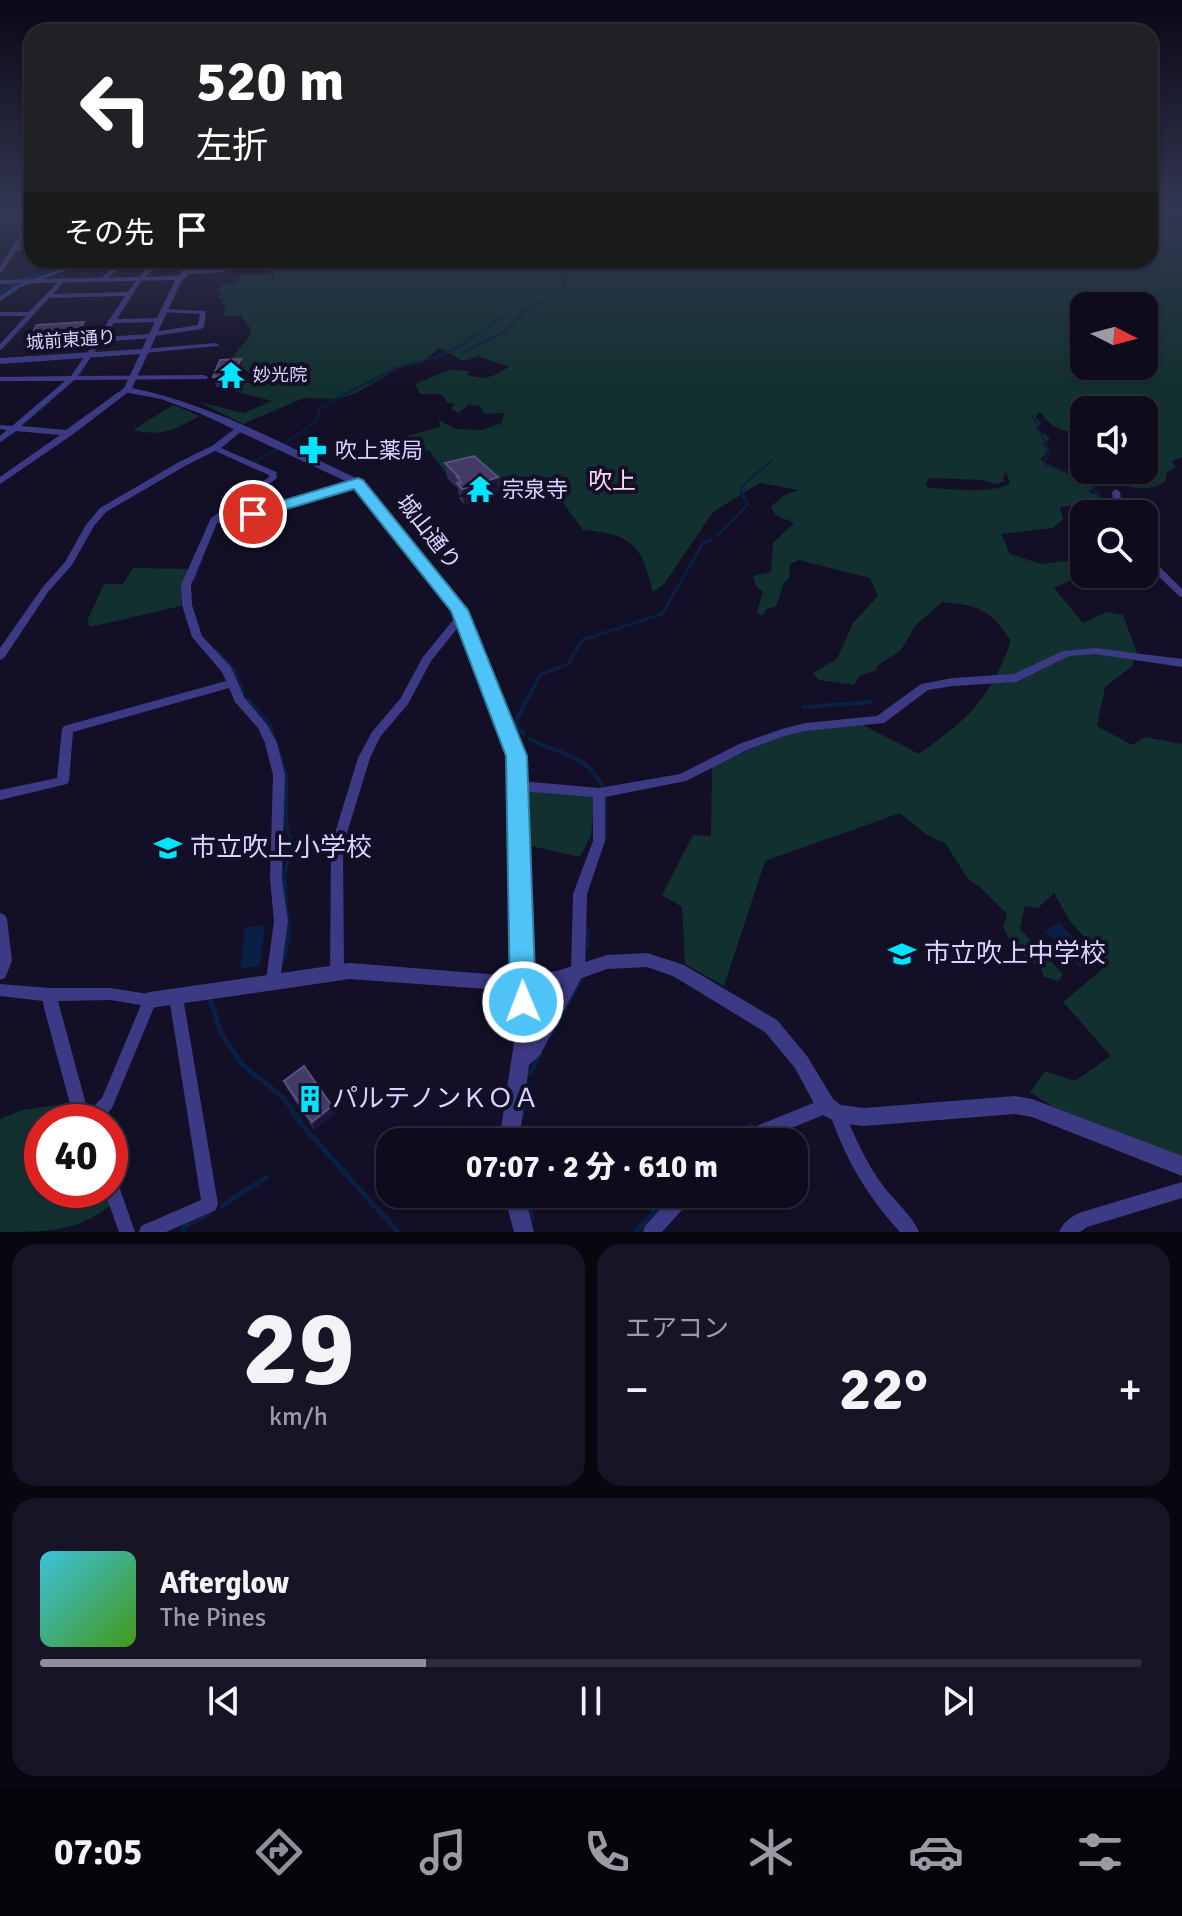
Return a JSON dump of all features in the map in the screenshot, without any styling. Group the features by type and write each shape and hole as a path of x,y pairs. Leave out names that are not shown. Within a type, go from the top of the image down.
{"street":[{"path":"0,299 50,270"},
{"path":"102,280 113,270"},
{"path":"0,440 74,377 137,279 148,270"},
{"path":"0,481 127,390 161,316 187,270"},
{"path":"0,282 137,279 216,270"},
{"path":"0,348 62,280"},
{"path":"48,296 127,294"},
{"path":"98,340 201,327 204,313 110,321"},
{"path":"0,314 31,314"},
{"path":"144,351 216,345"},
{"name":"城前東通り","path":"0,361 144,351"},
{"path":"22,379 35,358"},
{"path":"0,379 204,377"},
{"name":"城山通り","path":"127,390 175,401 358,483 462,616 512,740 520,786 522,1062 511,1128"},
{"path":"0,427 69,433"},
{"path":"0,656 45,590 69,563 90,525 103,510 215,448 240,429"},
{"path":"215,448 273,474 273,478 214,520 186,585 185,596 197,637 227,670 239,699 271,743 279,775 276,879 281,921 273,980"},
{"path":"214,520 230,521 358,483"},
{"path":"1116,492 1117,500"},
{"path":"1158,571 1182,594"},
{"path":"337,972 337,846 364,758 376,735 404,701 427,659 462,616"},
{"path":"520,786 599,793 682,778 743,747 782,733 805,727 880,720 925,687 1016,678 1067,653 1095,651 1182,663"},
{"path":"0,795 63,781 68,729 233,683"},
{"path":"522,1062 535,1050 578,971 580,894 599,841 599,793"},
{"path":"0,919 5,961 0,974"},
{"path":"0,990 50,995 92,993 150,1000 337,972 490,985 557,979 607,962 655,961 678,970 771,1026 801,1062 832,1110 862,1173 911,1232"},
{"path":"50,995 78,1104"},
{"path":"147,1232 210,1204 176,997"},
{"path":"106,1104 150,1000"},
{"path":"779,1128 832,1110 860,1117 1024,1107 1182,1166"},
{"path":"1067,1232 1082,1220 1182,1190"},
{"path":"118,1208 127,1232"},
{"path":"518,1208 524,1232"},
{"path":"651,1232 672,1208"}],"green space":[{"path":"269,270 1182,270 1182,457 1172,461 1175,468 1167,472 1165,482 1154,487 1134,488 1122,484 1158,484 1158,396 1070,396 1070,432 1058,428 1038,413 1036,418 1041,423 1036,429 1050,438 1043,444 1050,451 1040,459 1055,469 1070,473 1070,484 1094,484 1096,486 1089,492 1108,500 1070,500 1070,506 1060,507 1063,520 1053,528 1001,534 1010,554 1041,564 1070,563 1070,581 1054,588 1083,623 1107,612 1123,615 1137,653 1132,666 1105,687 1097,726 1132,745 1145,737 1182,744 1182,1157 1053,1107 1030,1092 1045,1071 1075,1081 1111,1056 1063,1002 1108,964 1070,921 1054,893 1038,908 1025,906 1020,929 1063,974 1059,981 1044,977 1040,966 1022,955 1010,940 1003,927 1007,914 968,879 945,843 927,835 900,813 765,861 724,986 685,964 682,907 662,895 693,835 711,836 712,766 778,737 803,730 863,725 919,754 965,718 995,678 1011,641 990,615 975,607 942,602 916,625 901,650 877,666 877,670 859,676 854,685 819,680 813,673 837,659 853,623 878,596 870,578 799,560 790,564 789,578 784,583 776,606 767,609 762,616 757,612 763,592 756,586 753,576 771,572 773,543 794,523 775,515 771,506 785,495 799,490 760,483 713,512 664,584 653,592 644,563 632,545 613,535 583,530 561,500 530,487 514,490 448,476 429,450 410,457 403,455 407,436 440,427 439,420 456,429 482,430 502,423 504,413 485,414 480,406 468,405 459,413 451,408 456,404 447,402 441,394 420,394 415,384 449,370 469,371 468,375 486,377 509,367 478,356 463,361 439,348 425,361 399,368 356,393 338,399 304,398 243,424 199,402 244,413 272,401 234,391 256,376 228,362 249,337 251,329 240,315 223,317 226,304 222,304 224,299 218,299 222,291 217,291 219,287 237,281 240,275 271,273 272,280 275,276","holes":["1006,471 1010,483 1002,487 970,490 928,488 926,483 929,478 982,480 997,484 1005,481"]},
{"path":"173,405 200,416 168,431 152,433 133,430"},
{"path":"133,568 189,569 182,587 181,606 90,627 87,621 104,584 123,584"},
{"path":"530,790 591,794 595,798 591,835 580,857 527,845 526,794"},
{"path":"23,1110 24,1208 107,1208 86,1221 60,1229 0,1232 0,1119"}],"water":[{"path":"1059,923 1095,958 1080,967 1045,931"},
{"path":"265,925 260,966 240,969 245,927"}],"building":[{"path":"84,322 79,329 33,332 37,325"},
{"path":"241,359 231,376 213,377 220,360"},
{"path":"474,456 498,477 462,489 457,483 461,482 459,477 445,463"},
{"name":"パルテノンＫＯＡ","path":"304,1066 332,1106 312,1122 284,1081"}],"waterway":[{"path":"0,293 14,284 51,270"},
{"path":"464,352 506,331 522,313 563,288 565,278"},
{"path":"126,295 138,279"},
{"path":"328,403 396,368 436,357 460,346 500,318"},
{"path":"80,375 85,365"},
{"path":"54,398 75,379"},
{"path":"20,427 50,402"},
{"path":"284,444 317,421 319,410 324,406"},
{"path":"1032,415 1047,446 1045,464 1086,479 1097,493"},
{"path":"0,443 14,432"},
{"path":"277,449 254,462 277,473"},
{"path":"741,491 741,487 772,460"},
{"path":"717,536 748,504 741,491"},
{"path":"1095,491 1102,500"},
{"path":"535,685 540,675 568,664 582,640 662,614 703,543 711,540"},
{"path":"194,579 202,559"},
{"path":"215,650 234,669 241,687"},
{"path":"240,685 243,693"},
{"path":"524,734 517,727 517,719 535,685"},
{"path":"248,699 267,722"},
{"path":"804,707 871,702"},
{"path":"270,726 286,775 286,824 293,846 284,875 288,930"},
{"path":"530,739 580,761 604,788"},
{"path":"605,799 605,839"},
{"path":"284,959 289,928"},
{"path":"586,928 587,947"},
{"path":"561,1016 580,981"},
{"path":"210,999 221,1033 243,1065 284,1098 302,1125 398,1232"},
{"path":"550,1036 558,1022"},
{"path":"530,1074 540,1053"},
{"path":"525,1099 528,1084"},
{"path":"522,1117 524,1105"},
{"path":"748,1128 751,1126"},
{"path":"222,1206 267,1177"},
{"path":"636,1232 658,1208"},
{"path":"529,1210 532,1219"},
{"path":"184,1232 183,1227 209,1214"}],"place":[{"name":"妙光院","path":"231,375"},
{"name":"吹上薬局","path":"313,450"},
{"name":"宗泉寺","path":"480,489"},
{"name":"市立吹上小学校","path":"168,848"},
{"name":"市立吹上中学校","path":"902,954"},
{"name":"パルテノンＫＯＡ","path":"310,1099"}],"district":[{"name":"吹上","path":"612,481"}],"route":[{"path":"253,514 358,483 459,610 504,720 519,768 523,1002"}]}
